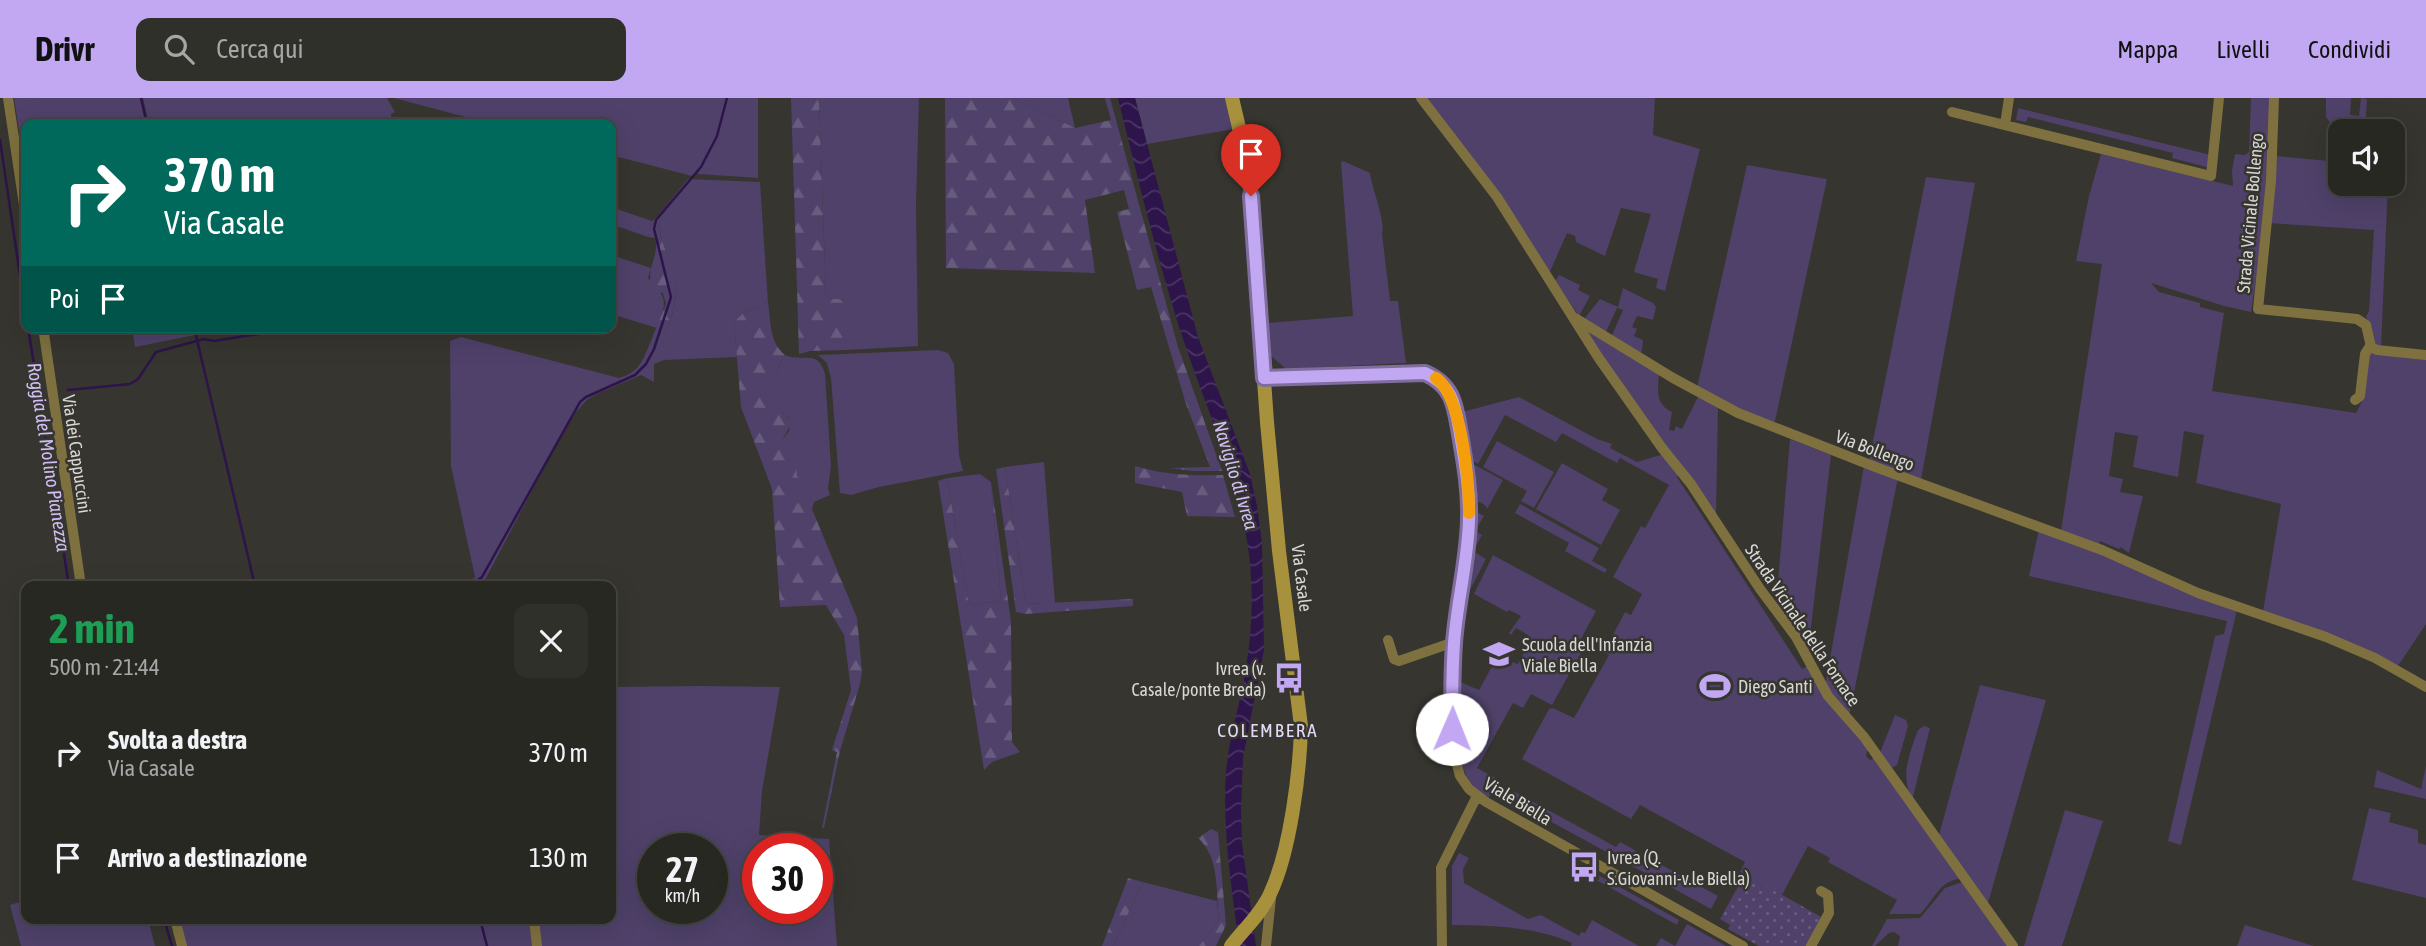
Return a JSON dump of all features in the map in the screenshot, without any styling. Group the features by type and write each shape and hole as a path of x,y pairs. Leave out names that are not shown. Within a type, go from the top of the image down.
{"main road":[{"name":"Via Casale","path":"1231,946 1270,893 1285,848 1300,754 1301,726 1279,551 1249,170 1232,98"}],"street":[{"path":"8,98 21,185"},
{"name":"Via Bollengo","path":"1421,98 1497,197 1574,318 1673,378 1738,413 1865,464 2102,550 2197,593 2326,637 2375,658 2426,687"},
{"path":"2006,125 2009,98"},
{"path":"1952,112 2211,176 2219,98"},
{"name":"Strada Vicinale Bollengo","path":"2274,98 2271,181 2259,309 2357,319 2366,325 2370,345"},
{"name":"Strada Vicinale della Fornace","path":"1574,318 1598,358 1647,428 1691,484 1760,589 1796,637 1828,696 1864,737 2013,946"},
{"name":"Via dei Cappuccini","path":"44,333 80,581"},
{"path":"2355,400 2360,396 2365,354 2370,345 2377,350 2426,355"},
{"name":"Viale Biella","path":"1264,378 1425,373 1446,386 1461,438 1469,504 1466,555 1454,642 1453,750 1460,776 1477,796 1743,946"},
{"path":"1388,640 1394,659 1399,661 1454,642"},
{"path":"1442,946 1441,868 1477,796"},
{"path":"1811,946 1829,913 1828,895 1821,891"},
{"name":"Via Casale","path":"1266,946 1270,893"},
{"path":"176,924 182,946"},
{"path":"535,924 537,946"}],"green space":[{"path":"14,98 140,98 145,119 21,119 21,144"},
{"path":"143,98 387,98 395,112 391,114 392,119 148,119"},
{"path":"394,98 758,98 758,178 698,174 698,169 692,176 616,156 616,119 473,119"},
{"path":"791,98 819,98 826,298 848,300 848,350 799,354"},
{"path":"819,98 919,98 916,206 918,346 848,350 848,300 826,298"},
{"path":"945,98 1014,98 1075,128 1111,120 1105,98 1110,98 1178,347 1222,471 1170,468 1210,467 1186,404 1151,287 1137,290 1117,212 1129,209 1124,190 1085,200 1095,273 946,268"},
{"path":"1014,98 1068,98 1075,128"},
{"path":"1135,98 1225,98 1234,129 1147,144"},
{"path":"1425,98 1655,98 1653,135 1700,149 1665,291 1656,288 1658,279 1634,272 1651,214 1621,208 1605,256 1576,242 1575,236 1567,233 1549,274"},
{"path":"2251,98 2271,98 2265,206 2251,312 2151,283 2159,292 2200,303 2200,307 2224,313 2212,391 2356,413 2362,401 2369,352 2426,358 2426,624 2398,666 2263,612 2281,504 2196,483 2204,435 2184,431 2178,477 2133,467 2138,436 2115,432 2109,476 2123,479 2120,492 2143,496 2129,553 2121,547 2119,549 2100,541 2099,545 2061,531 2102,264 2076,261 2089,196 2101,154 2233,186 2235,154 2245,155 2249,152"},
{"path":"2326,98 2351,98 2350,115 2359,116 2361,98 2367,99 2366,119 2328,120"},
{"path":"2018,108 2211,155 2210,168 2172,158 2173,153 2028,117 2026,122 2016,120"},
{"path":"2276,156 2328,161 2328,196 2387,196 2381,347 2373,343 2371,327 2366,317 2369,311 2374,230 2269,223"},
{"path":"1343,161 1370,173 1382,222 1390,301 1398,301 1406,363 1286,369 1269,354 1267,323 1353,316 1341,163"},
{"path":"1747,165 1827,179 1774,426 1697,388"},
{"path":"1926,177 1975,183 1921,480 1869,461"},
{"path":"688,179 760,182 768,302 743,313 734,322 737,357 664,360 654,364 654,382 641,375 588,399 576,412 558,441 485,580 469,581 475,577 451,466 450,341 461,337 619,378 634,371 648,348 661,348 676,296 675,278 663,242 660,219 656,218"},
{"path":"616,209 652,221 648,237 616,226"},
{"path":"660,219 664,246 676,281 676,291 661,348 648,348 666,304 663,293 653,291 650,276 656,245 655,238 648,237 652,221"},
{"path":"616,257 651,268 648,278 664,301 657,328 616,316"},
{"path":"1559,275 1580,285 1578,290 1590,296 1579,316 1555,281"},
{"path":"1623,288 1656,307 1653,320 1637,316 1632,327 1637,329 1634,336 1643,340 1640,353 1612,335 1623,310 1617,308 1606,332 1584,319 1600,299 1618,307"},
{"path":"768,302 773,338 785,355 775,375 772,389 775,402 792,422 783,439 796,462 797,476 807,485 809,498 814,502 812,509 857,618 862,672 840,751 824,828 837,752 832,750 851,690 844,635 826,605 780,607 772,489 741,407 734,322 743,313"},
{"path":"1585,328 1659,373 1660,401 1672,412 1669,430 1674,431 1676,426 1682,429 1699,395 1718,407 1716,517 1595,349"},
{"path":"133,333 195,335 135,347"},
{"path":"938,350 948,353 954,364 959,455 963,471 851,495 840,493 831,378 827,363 818,355"},
{"path":"785,355 814,359 822,366 825,374 831,466 828,489 830,495 814,502 799,481 783,439 789,431 790,419 775,404 772,396 773,381"},
{"name":"Diego Santi","path":"1519,397 1597,439 1612,444 1610,448 1637,462 1664,454 1679,473 1677,477 1802,669 1808,666 1868,747 1866,756 1870,760 1874,758 1964,879 1956,879 1943,886 1920,914 1889,914 1897,900 1828,862 1830,858 1808,846 1782,895 1740,872 1745,862 1640,805 1631,819 1522,759 1549,709 1553,708 1574,718 1609,655 1604,652 1625,612 1631,615 1642,594 1613,577 1641,526 1645,528 1669,485 1620,458 1617,463 1562,433 1556,442 1505,415 1478,464 1471,460 1462,412"},
{"path":"1790,439 1831,455 1808,653 1776,606"},
{"path":"1497,441 1554,472 1534,508 1521,501 1527,491 1483,467"},
{"path":"1044,462 1055,603 1026,604 1005,467"},
{"path":"1471,463 1503,480 1487,509 1480,502 1475,503"},
{"path":"1562,463 1608,489 1602,500 1620,510 1601,545 1536,509"},
{"path":"1135,466 1179,474 1223,475 1235,517 1187,516 1182,492 1135,483"},
{"path":"1864,466 1898,478 1849,717 1825,687"},
{"path":"1005,467 1026,604 1133,599 1133,606 1026,614 1016,612 996,469"},
{"path":"980,474 991,482 1001,601 969,605 947,478"},
{"path":"947,478 969,605 1001,601 991,482 1011,621 1012,742 1020,752 992,762 984,770 938,481"},
{"path":"1520,504 1599,548 1592,561 1607,569 1605,573 1565,551 1569,543 1515,513"},
{"path":"1476,512 1484,516 1475,531 1482,535 1473,551"},
{"path":"2039,529 2237,610 2181,845 2168,841 2215,636 2224,634 2227,621 2029,576"},
{"path":"1473,551 1486,559 1470,590"},
{"path":"1493,555 1596,611 1576,648 1582,651 1552,705 1531,694 1523,708 1513,703 1477,768 1501,781 1489,797 1476,789 1467,777 1462,763 1458,729 1460,682 1479,690 1500,652 1502,653 1499,660 1510,666 1513,662 1518,664 1530,642 1526,639 1528,635 1516,628 1511,635 1509,633 1521,616 1509,610 1507,612 1474,594"},
{"path":"1980,685 2046,700 1988,903 1939,835"},
{"path":"616,687 780,687 762,791 759,833 742,833 742,924 833,924 833,892 837,946 540,946 538,924 616,924"},
{"path":"1895,715 1906,720 1908,726 1897,765 1890,769 1879,755"},
{"path":"1924,726 1930,728 1912,801 1908,792 1907,765 1918,730"},
{"path":"2426,766 2426,799 2374,787 2377,770 2421,789"},
{"path":"1515,792 1616,847 1620,842 1718,896 1711,909 1511,800"},
{"path":"2369,808 2391,813 2389,822 2418,830 2418,843 2426,845 2426,898 2352,880"},
{"path":"2065,810 2103,821 2062,946 2024,946"},
{"path":"1211,829 1218,832 1226,925 1216,946 1199,946 1219,921 1214,865 1198,838"},
{"path":"1459,853 1469,858 1463,869 1464,883 1528,919 1541,915 1579,936 1581,932 1585,933 1592,920 1639,946 1571,946 1572,943 1528,930 1452,925 1452,866"},
{"path":"1582,866 1679,920 1677,925 1580,871"},
{"path":"1745,874 1823,918 1808,946 1759,946 1728,929 1730,925 1720,919"},
{"path":"1128,878 1143,882 1113,946 1102,946"},
{"path":"1143,882 1217,901 1219,921 1199,946 1113,946"},
{"path":"1962,882 2009,946 1898,946 1900,936 1894,932 1872,946 1887,919 1920,918 1945,888"},
{"path":"21,902 21,924 149,924 155,946 21,946 10,905"},
{"path":"180,924 531,924 534,946 186,946"},
{"path":"1687,924 1726,946 1675,946"},
{"path":"2245,925 2314,946 2237,946"},
{"path":"1661,938 1675,946 1656,946"}],"water":[{"name":"Naviglio di Ivrea","path":"1118,98 1135,98 1198,337 1250,474 1257,506 1262,544 1264,650 1243,758 1241,810 1242,843 1256,946 1239,946 1225,815 1226,772 1250,636 1252,588 1247,541 1228,464 1183,339 1165,279"}],"waterway":[{"path":"141,98 146,119"},
{"path":"476,581 482,577 580,402 635,375 646,364 654,349 671,297 654,229 656,220 701,167 717,136 727,98"},
{"name":"Roggia del Molino Pianezza","path":"0,140 21,282"},
{"name":"Roggia del Molino Pianezza","path":"29,333 68,581"},
{"path":"195,333 254,581"},
{"path":"68,390 130,384 138,379 156,352 204,339 214,341 264,333"},
{"name":"Roggia del Molino Pianezza","path":"165,924 172,946"},
{"path":"481,924 487,946"}],"slow traffic":[{"path":"1436,378 1446,386 1455,411 1465,458 1469,513"}],"place":[{"name":"Scuola dell'Infanzia Viale Biella","path":"1499,654"},
{"name":"Ivrea (v. Casale/ponte Breda)","path":"1289,678"},
{"name":"Diego Santi","path":"1715,686"},
{"name":"Ivrea (Q. S.Giovanni-v.le Biella)","path":"1584,867"}],"district":[{"name":"COLEMBERA","path":"1268,730"}],"route":[{"path":"1251,196 1264,378 1425,373 1446,386 1451,397 1465,458 1469,504 1466,555 1454,642 1452,729"}]}
